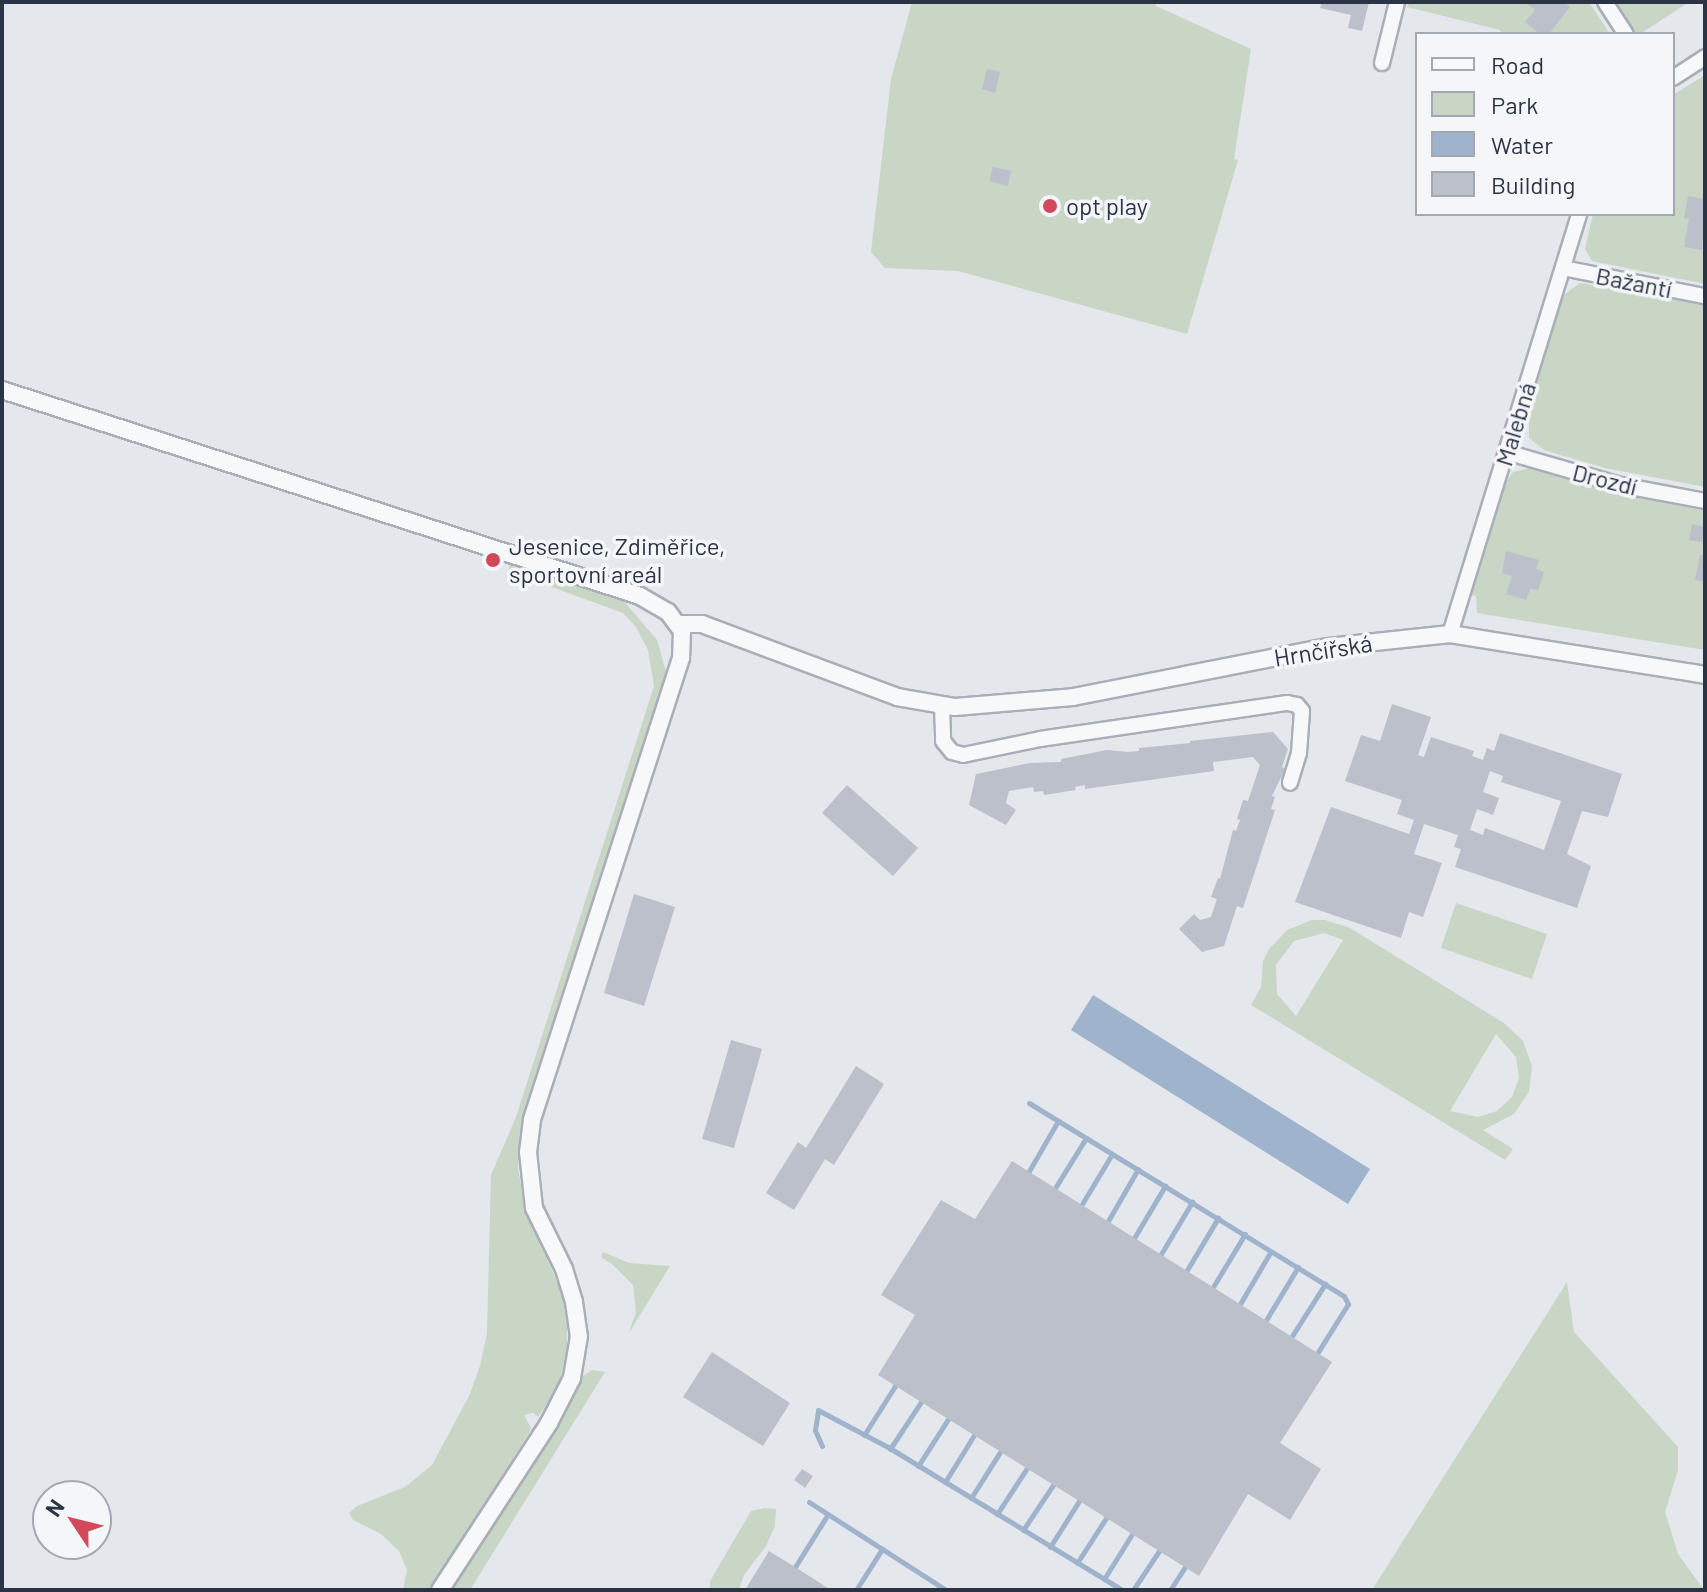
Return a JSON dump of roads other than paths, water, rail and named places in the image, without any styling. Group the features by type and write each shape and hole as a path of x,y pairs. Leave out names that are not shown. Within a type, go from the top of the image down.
{"street":[{"path":"1382,63 1397,2"},
{"path":"1605,2 1625,32"},
{"path":"1675,77 1705,57"},
{"name":"Malebná","path":"1450,634 1578,216"},
{"name":"Bažantí","path":"1563,268 1705,296"},
{"path":"2,390 640,596 661,606 678,624 683,640 681,658 532,1120 528,1152 534,1208 564,1269 574,1302 579,1336 572,1378 549,1423 440,1590"},
{"name":"Drozdí","path":"1506,452 1620,485 1705,501"},
{"name":"Hrnčířská","path":"678,624 695,622 881,692 942,706 970,708 1060,699 1328,647 1450,634 1705,675"},
{"name":"Hrnčířská","path":"942,706 943,741 952,752 963,755 1040,739 1287,703 1297,705 1302,711 1299,753 1290,783"}],"water":[{"path":"1093,995 1370,1169 1348,1204 1071,1030"}],"waterway":[{"path":"1029,1103 1344,1296 1348,1304 1318,1352"},
{"path":"1029,1171 1058,1121"},
{"path":"1055,1188 1086,1138"},
{"path":"1082,1204 1112,1154"},
{"path":"1108,1221 1138,1169"},
{"path":"1134,1238 1165,1186"},
{"path":"1161,1254 1192,1202"},
{"path":"1187,1270 1218,1218"},
{"path":"1213,1287 1245,1234"},
{"path":"1240,1304 1271,1251"},
{"path":"1266,1320 1298,1267"},
{"path":"1292,1336 1325,1284"},
{"path":"864,1435 895,1386"},
{"path":"890,1449 921,1402"},
{"path":"822,1446 815,1430 818,1410 888,1447 1122,1590"},
{"path":"918,1466 948,1419"},
{"path":"945,1482 974,1435"},
{"path":"971,1498 1000,1452"},
{"path":"997,1514 1027,1468"},
{"path":"1023,1530 1053,1485"},
{"path":"1050,1547 1079,1501"},
{"path":"809,1502 946,1590"},
{"path":"795,1567 828,1514"},
{"path":"1077,1563 1106,1518"},
{"path":"1104,1579 1132,1534"},
{"path":"856,1590 882,1549"},
{"path":"1133,1590 1159,1551"},
{"path":"1170,1590 1185,1567"}],"place":[{"name":"opt play","path":"1050,206"},
{"name":"Jesenice, Zdiměřice, sportovní areál","path":"493,560"}]}
